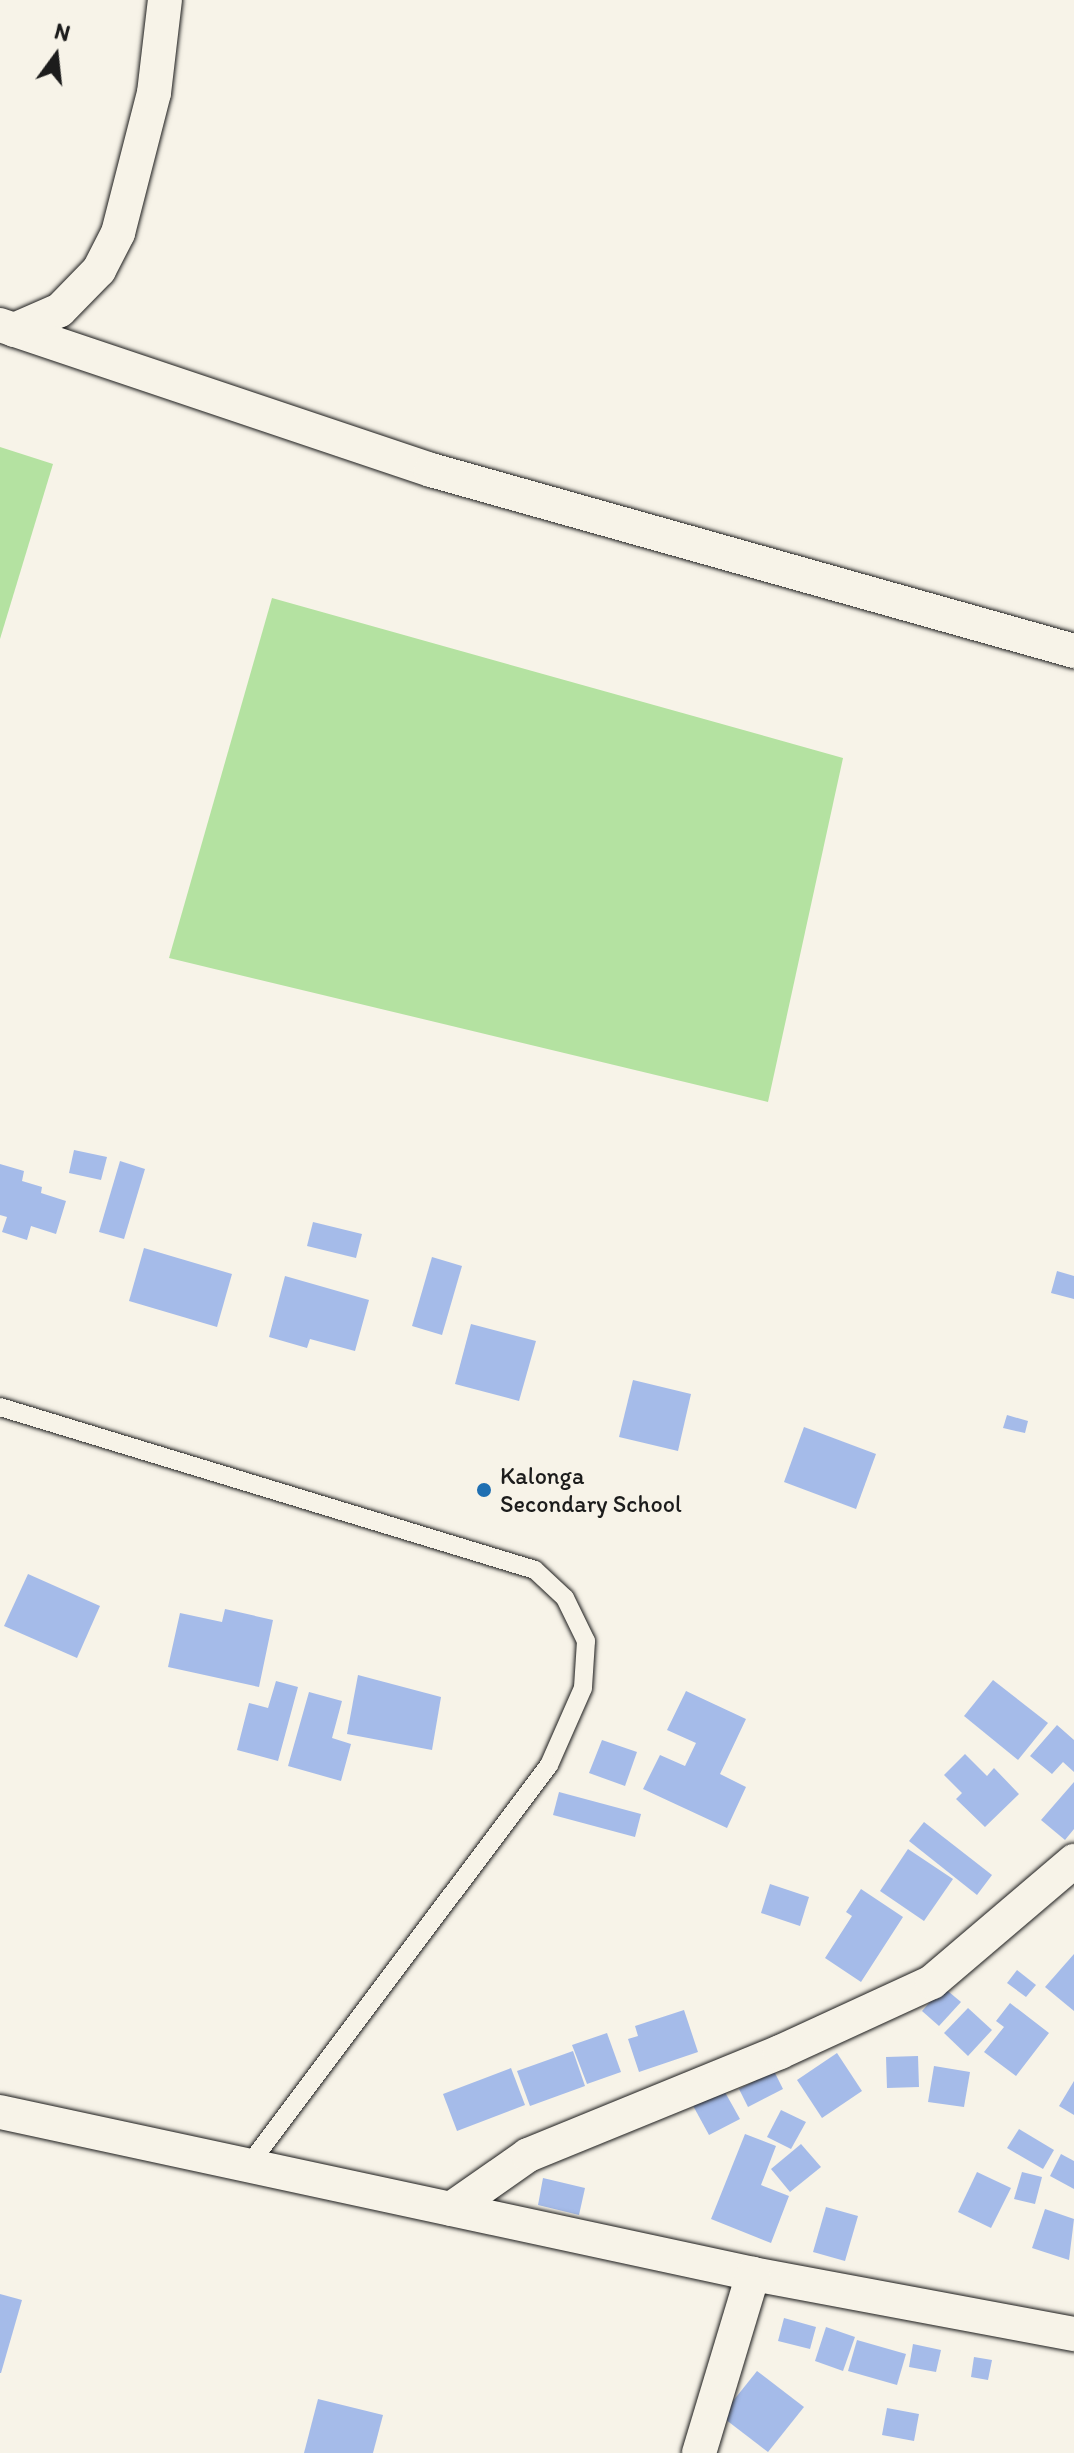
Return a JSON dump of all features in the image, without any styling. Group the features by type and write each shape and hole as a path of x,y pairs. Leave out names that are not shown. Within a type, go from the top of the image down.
{"street":[{"path":"7,327 68,302 99,270 118,233 154,93 165,0"},
{"path":"7,327 431,470 1074,651"},
{"path":"451,2209 528,2155 780,2052 932,1982 1074,1861"},
{"path":"0,2112 753,2274 1074,2334"},
{"path":"699,2453 753,2274"}],"lane":[{"path":"0,1407 535,1570 565,1598 586,1641 583,1688 549,1765 249,2165"}],"green space":[{"path":"0,447 53,464 0,639"},
{"path":"272,598 843,758 768,1102 169,958"}],"building":[{"path":"74,1150 107,1157 101,1180 69,1173"},
{"path":"120,1161 145,1169 124,1239 99,1232"},
{"path":"0,1164 24,1171 22,1181 42,1187 41,1193 66,1201 56,1234 31,1226 27,1240 2,1232 7,1217 0,1215"},
{"path":"313,1222 362,1234 356,1258 307,1246"},
{"path":"144,1248 232,1274 217,1327 129,1301"},
{"path":"432,1257 462,1266 442,1335 412,1326"},
{"path":"1057,1271 1074,1276 1074,1299 1051,1293"},
{"path":"285,1276 369,1300 355,1351 310,1339 307,1348 269,1337"},
{"path":"471,1324 536,1341 519,1401 455,1384"},
{"path":"633,1380 691,1394 678,1451 619,1437"},
{"path":"1007,1415 1028,1421 1025,1433 1003,1428"},
{"path":"804,1427 876,1454 856,1509 784,1482"},
{"path":"28,1574 100,1606 77,1658 4,1626"},
{"path":"225,1609 273,1620 259,1687 168,1667 180,1613 222,1622"},
{"path":"358,1675 441,1697 432,1750 347,1734"},
{"path":"993,1680 1048,1723 1018,1760 964,1716"},
{"path":"276,1681 298,1687 278,1761 237,1750 249,1703 268,1708"},
{"path":"686,1691 746,1719 720,1774 746,1787 727,1828 643,1789 660,1755 685,1766 696,1743 667,1730"},
{"path":"309,1692 342,1701 332,1738 351,1744 341,1781 288,1766"},
{"path":"1057,1725 1074,1740 1074,1772 1063,1762 1052,1774 1030,1756"},
{"path":"602,1740 637,1752 625,1786 589,1773"},
{"path":"965,1754 987,1776 994,1768 1019,1794 985,1827 956,1799 962,1793 944,1775"},
{"path":"1074,1782 1074,1829 1065,1840 1041,1820"},
{"path":"559,1792 641,1814 635,1837 553,1815"},
{"path":"924,1822 992,1875 977,1895 909,1841"},
{"path":"908,1849 953,1879 924,1921 880,1891"},
{"path":"770,1884 809,1897 800,1926 761,1913"},
{"path":"861,1889 903,1917 861,1982 825,1958 852,1916 846,1912"},
{"path":"1074,1954 1074,2011 1045,1987"},
{"path":"1017,1970 1036,1985 1026,1997 1007,1983"},
{"path":"943,1987 961,2002 939,2026 922,2011"},
{"path":"1010,2003 1049,2033 1016,2076 984,2052 1004,2027 996,2021"},
{"path":"968,2008 992,2030 968,2056 944,2033"},
{"path":"684,2010 698,2052 639,2072 628,2039 638,2036 635,2026"},
{"path":"607,2033 621,2072 587,2084 572,2045"},
{"path":"573,2051 585,2086 530,2106 517,2071"},
{"path":"837,2053 862,2091 822,2118 797,2080"},
{"path":"918,2056 919,2087 887,2088 886,2057"},
{"path":"934,2066 970,2072 964,2107 928,2102"},
{"path":"511,2068 525,2105 457,2131 443,2094"},
{"path":"774,2071 783,2089 748,2107 739,2089"},
{"path":"1074,2081 1074,2115 1059,2106"},
{"path":"721,2085 740,2119 709,2135 691,2102"},
{"path":"781,2110 806,2122 791,2149 767,2137"},
{"path":"1019,2129 1054,2150 1043,2169 1007,2148"},
{"path":"745,2134 776,2146 761,2185 789,2196 771,2243 711,2219"},
{"path":"801,2144 821,2167 790,2192 771,2169"},
{"path":"1061,2154 1074,2161 1074,2189 1050,2176"},
{"path":"977,2172 1011,2188 991,2228 958,2212"},
{"path":"1022,2172 1042,2177 1035,2204 1014,2199"},
{"path":"543,2178 585,2188 579,2215 538,2205"},
{"path":"826,2207 858,2216 845,2261 813,2252"},
{"path":"1045,2209 1074,2219 1069,2260 1032,2248"},
{"path":"0,2294 22,2300 1,2373 0,2373"},
{"path":"784,2318 816,2327 810,2349 778,2341"},
{"path":"826,2327 855,2337 843,2371 815,2361"},
{"path":"857,2340 906,2354 897,2385 848,2371"},
{"path":"913,2344 941,2350 936,2372 909,2367"},
{"path":"974,2357 992,2360 988,2380 971,2377"},
{"path":"757,2371 804,2407 768,2452 721,2416"},
{"path":"318,2399 383,2415 373,2453 304,2453"},
{"path":"887,2408 919,2414 914,2441 882,2435"}],"place":[{"name":"Kalonga Secondary School","path":"484,1490"}]}
